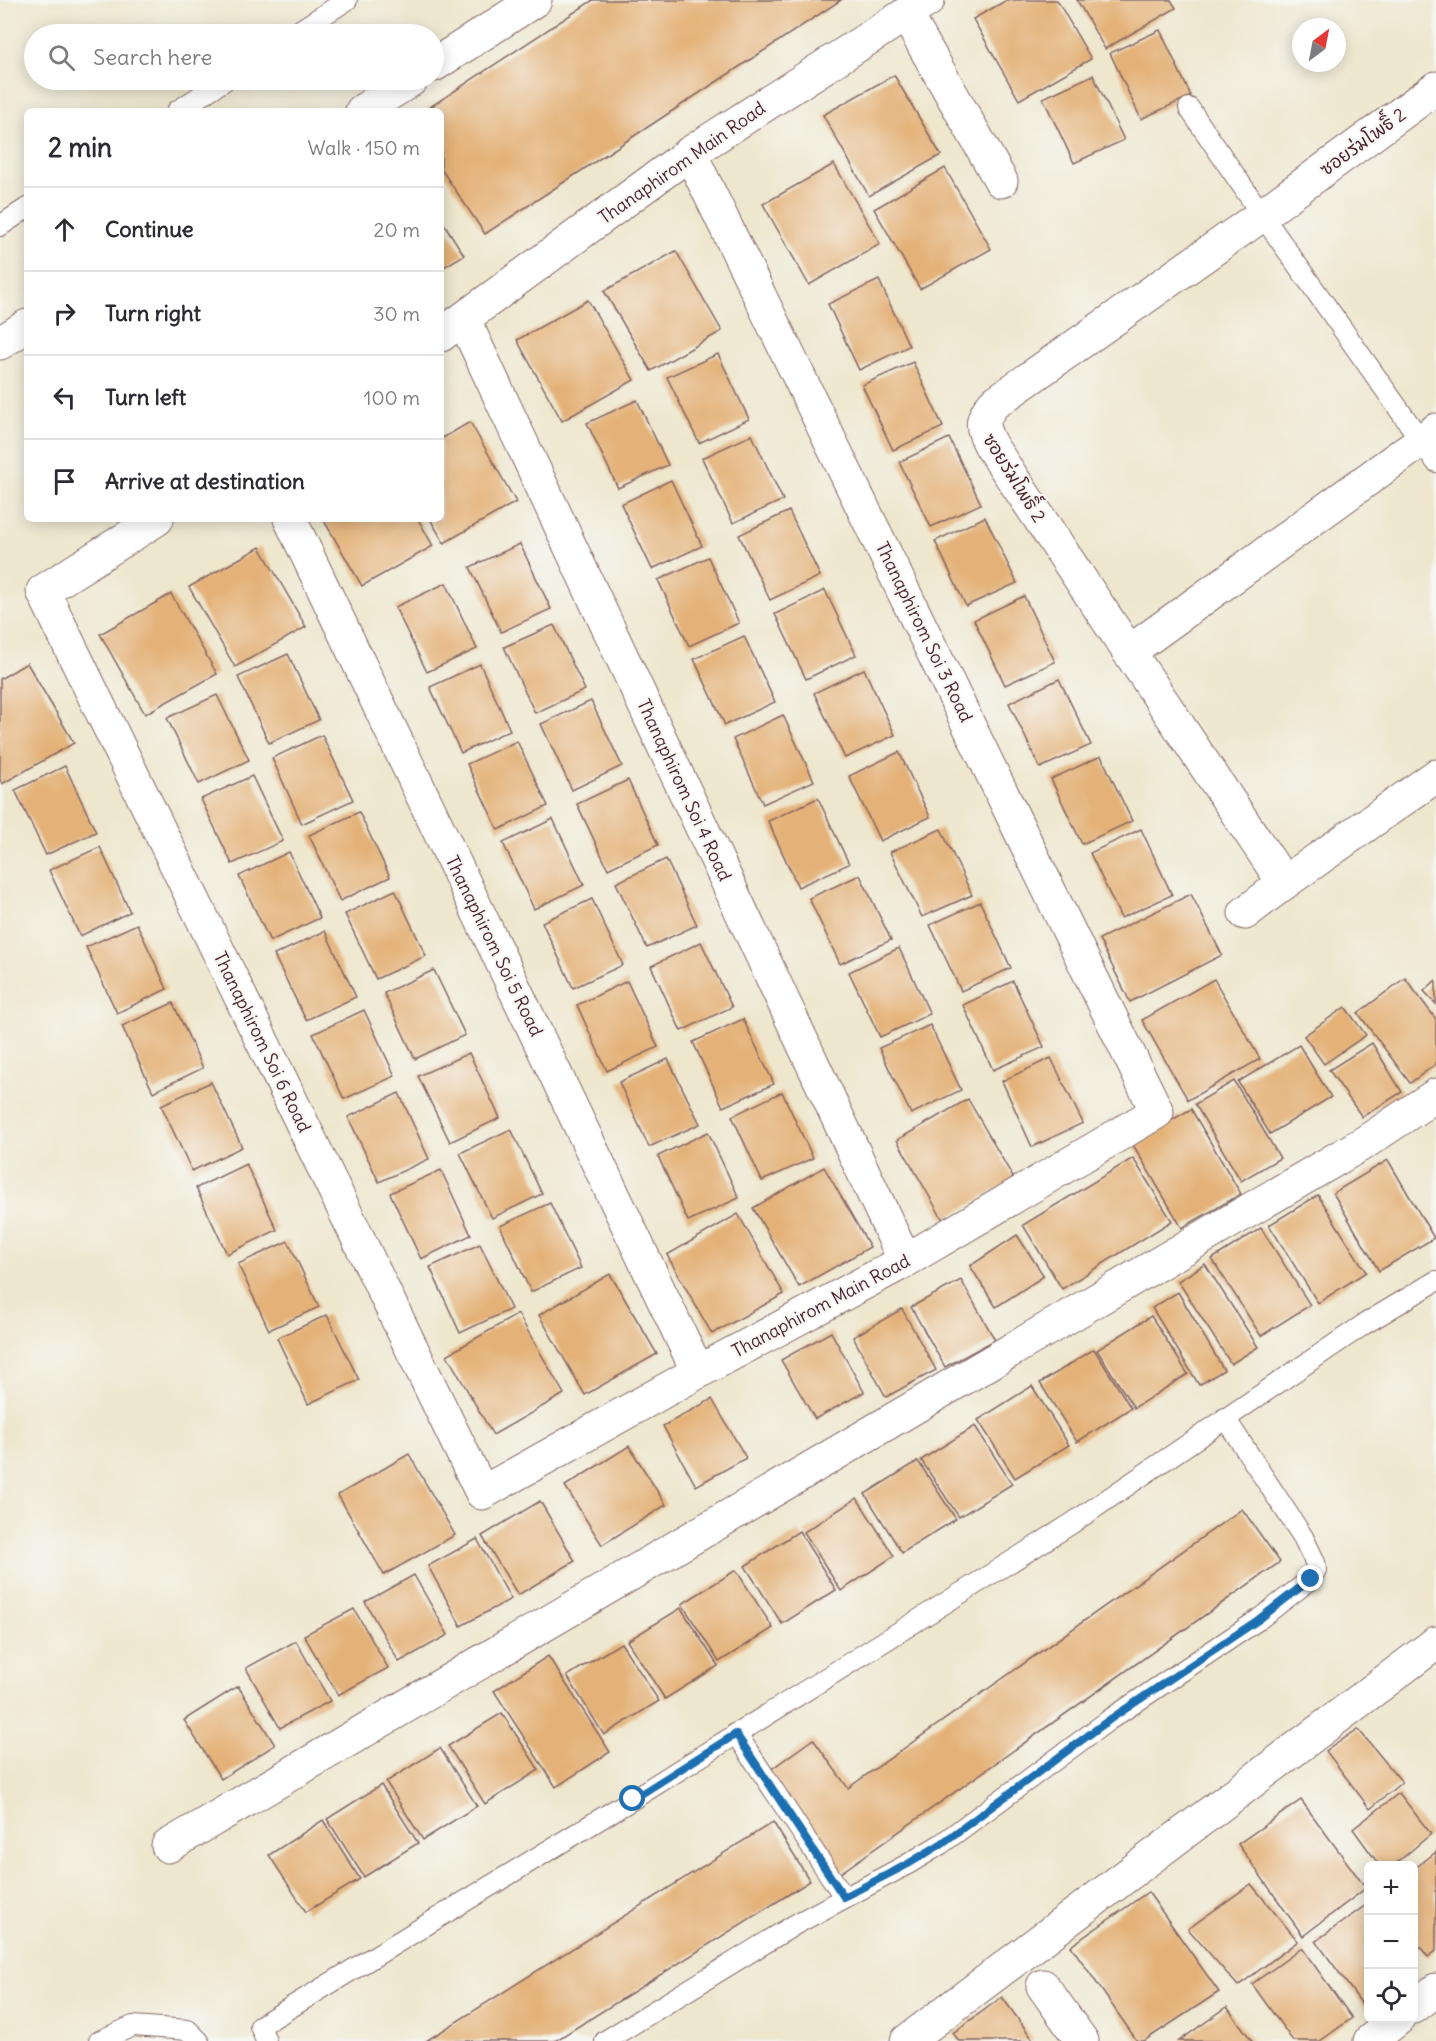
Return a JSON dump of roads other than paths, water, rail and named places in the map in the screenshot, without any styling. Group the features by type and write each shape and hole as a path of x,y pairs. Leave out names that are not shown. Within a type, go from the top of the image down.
{"street":[{"path":"444,59 535,0"},
{"path":"917,7 1001,181"},
{"name":"Thanaphirom Main Road","path":"452,327 690,153 917,7"},
{"name":"ซอยร่มโพธิ์ 2","path":"1284,883 991,446 982,429 984,416 993,404 1262,215 1436,88"},
{"path":"367,108 395,90"},
{"name":"Thanaphirom Soi 3 Road","path":"690,153 1157,1112"},
{"name":"Thanaphirom Soi 4 Road","path":"452,327 905,1261"},
{"path":"0,343 24,328"},
{"path":"1129,652 1431,444"},
{"name":"Thanaphirom Soi 6 Road","path":"152,522 43,591 482,1493"},
{"name":"Thanaphirom Soi 5 Road","path":"291,522 698,1372"},
{"path":"1245,913 1436,776"},
{"path":"168,1846 1367,1141 1436,1095"},
{"name":"Thanaphirom Main Road","path":"482,1493 698,1372 905,1261 1157,1112"},
{"path":"907,2041 1436,1642"},
{"path":"1043,1986 1082,2041"},
{"path":"1418,2003 1436,1989"},
{"path":"1370,2041 1394,2023"}],"lane":[{"path":"310,24 347,0"},
{"path":"182,108 210,90"},
{"path":"1190,108 1262,215 1431,444"},
{"path":"0,226 24,210"},
{"path":"266,2041 260,2026 633,1799 1071,1524 1363,1325 1436,1281"},
{"path":"605,2041 796,1924 941,1844 1109,1720 1258,1620 1311,1579 1316,1570 1316,1562 1303,1537 1225,1418"},
{"path":"736,1734 844,1897"},
{"path":"99,2041 133,2026 188,2030 199,2041"}]}
